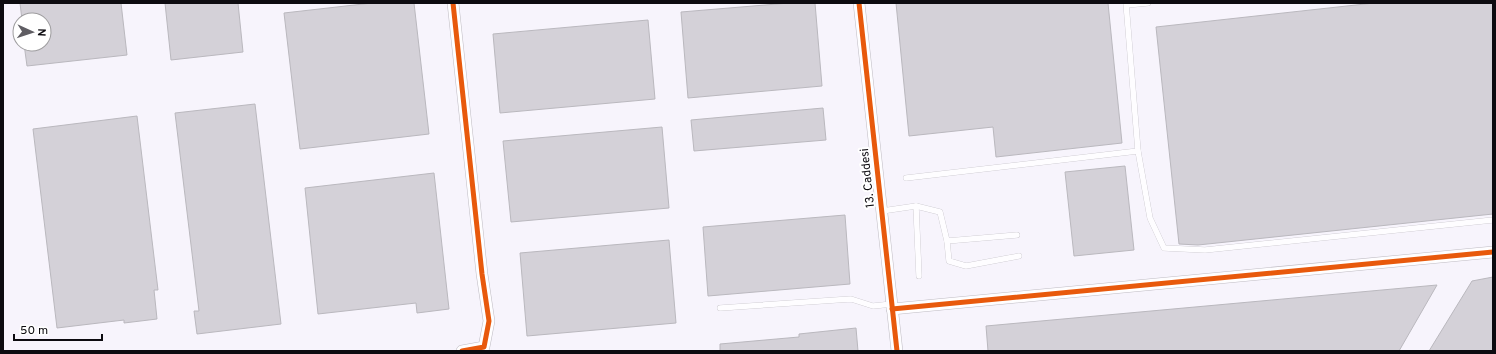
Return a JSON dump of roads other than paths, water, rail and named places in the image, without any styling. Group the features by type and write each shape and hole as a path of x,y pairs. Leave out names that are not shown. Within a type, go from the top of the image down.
{"street":[{"path":"453,3 482,274 489,321 484,347 462,351"},
{"name":"13. Caddesi","path":"859,3 897,351"},
{"path":"892,306 1493,252"}],"lane":[{"path":"1148,3 1126,4 1138,151 1150,218 1164,248 1205,250 1493,220"},
{"path":"906,178 1138,151"},
{"path":"882,211 916,206 940,212 947,241 949,262 966,266 1019,256"},
{"path":"916,206 920,276"},
{"path":"947,241 1017,235"},
{"path":"720,308 852,299 873,306 892,306"}]}
